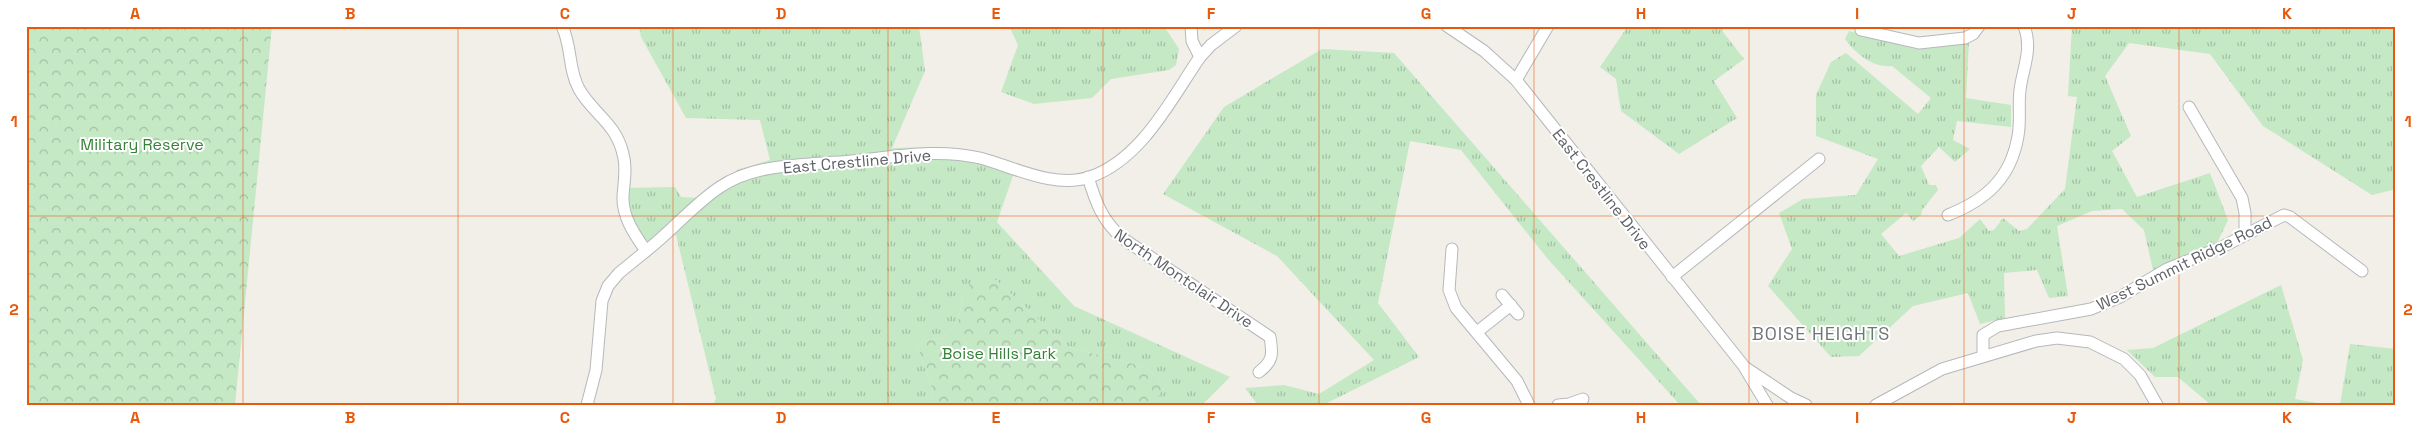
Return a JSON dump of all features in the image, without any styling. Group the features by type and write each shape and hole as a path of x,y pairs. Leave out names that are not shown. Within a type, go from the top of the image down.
{"street":[{"path":"562,26 567,41 571,72 579,89 587,101 608,122 618,136 624,156 623,199 625,214 631,229 646,252"},
{"path":"1191,26 1192,41 1200,57"},
{"name":"East Crestline Drive","path":"587,405 596,370 602,301 608,286 619,273 646,252 720,186 739,177 779,167 897,154 945,154 979,158 1048,178 1075,180 1088,177 1104,171 1124,157 1142,139 1200,57 1211,45 1236,26"},
{"name":"East Crestline Drive","path":"1447,26 1484,51 1516,80 1743,365"},
{"path":"1516,80 1548,26"},
{"path":"1861,30 1919,43 1965,38 1973,34 1979,26"},
{"path":"1948,215 1972,206 1992,190 2003,175 2012,157 2018,135 2019,98 2029,47 2024,26"},
{"path":"2189,107 2242,198 2245,213 2245,236"},
{"path":"1672,277 1819,159"},
{"name":"North Montclair Drive","path":"1088,177 1095,201 1107,225 1122,238 1270,337 1272,350 1270,364 1259,372"},
{"name":"West Summit Ridge Road","path":"1983,356 1983,335 1990,329 2091,309 2120,298 2166,269 2245,236 2278,216 2290,217 2362,271"},
{"path":"1452,249 1449,290 1456,308 1517,381 1529,405"},
{"path":"1477,332 1514,309 1502,295"},
{"path":"1876,405 1942,369 2036,341 2056,338 2090,342 2124,359 2140,375 2157,405"},
{"path":"1743,365 1767,405"},
{"path":"1743,365 1791,398 1806,405"},
{"path":"1558,405 1569,404 1583,399"}],"green space":[{"name":"Military Reserve","path":"26,26 272,26 235,405 26,405"},
{"path":"639,26 919,26 925,71 892,148 943,147 1017,164 997,222 1074,306 1230,377 1202,405 1151,405 1166,385 1145,367 1068,347 996,280 964,293 958,321 944,338 916,342 933,391 930,405 713,405 716,399 676,235 634,244 619,206 620,188 675,187 681,197 700,198 737,170 770,160 760,120 686,118 641,37"},
{"path":"1009,26 1164,26 1179,49 1176,65 1169,70 1111,79 1092,98 1034,104 1001,92 1018,45"},
{"path":"1628,26 1723,26 1723,32 1744,59 1714,81 1737,118 1679,154 1621,111 1616,79 1600,67"},
{"path":"2072,26 2396,26 2396,189 2372,195 2263,126 2210,54 2129,43 2105,76 2131,136 2112,151 2137,197 2210,173 2228,220 2218,241 2153,270 2144,230 2122,209 2092,211 2057,226 2068,296 2049,298 2037,270 2004,273 2005,318 1980,324 1968,293 1913,306 1859,356 1831,357 1768,286 1792,249 1779,213 1803,199 1856,195 1878,159 1816,136 1816,95 1831,62 1846,53 1918,114 1931,98 1892,66 1878,65 1860,55 1845,39 1849,31 1916,49 1969,42 1966,98 2011,105 2011,127 1957,121 1953,140 1970,149 1955,162 1939,147 1921,166 1929,185 1936,185 1938,190 1922,210 1921,215 1913,221 1906,213 1881,234 1899,256 1959,238 1980,219 1989,231 1994,230 2003,218 2019,231 2027,229 2065,189 2077,97 2068,96"},
{"path":"1322,49 1394,53 1701,405 1680,405 1547,258 1461,150 1410,141 1378,303 1419,357 1323,405 1258,405 1245,388 1284,385 1319,394 1374,360 1277,256 1163,194 1224,107"},
{"name":"Boise Hills Park","path":"973,280 996,280 1068,347 1145,367 1166,385 1151,405 930,405 933,391 916,342 944,338 958,321 964,293"},
{"path":"2281,285 2303,360 2295,399 2328,405 2211,405 2178,377 2155,377 2127,350 2153,348"},
{"path":"2350,344 2396,349 2396,405 2340,405"}],"district":[{"name":"BOISE HEIGHTS","path":"1821,334"}]}
